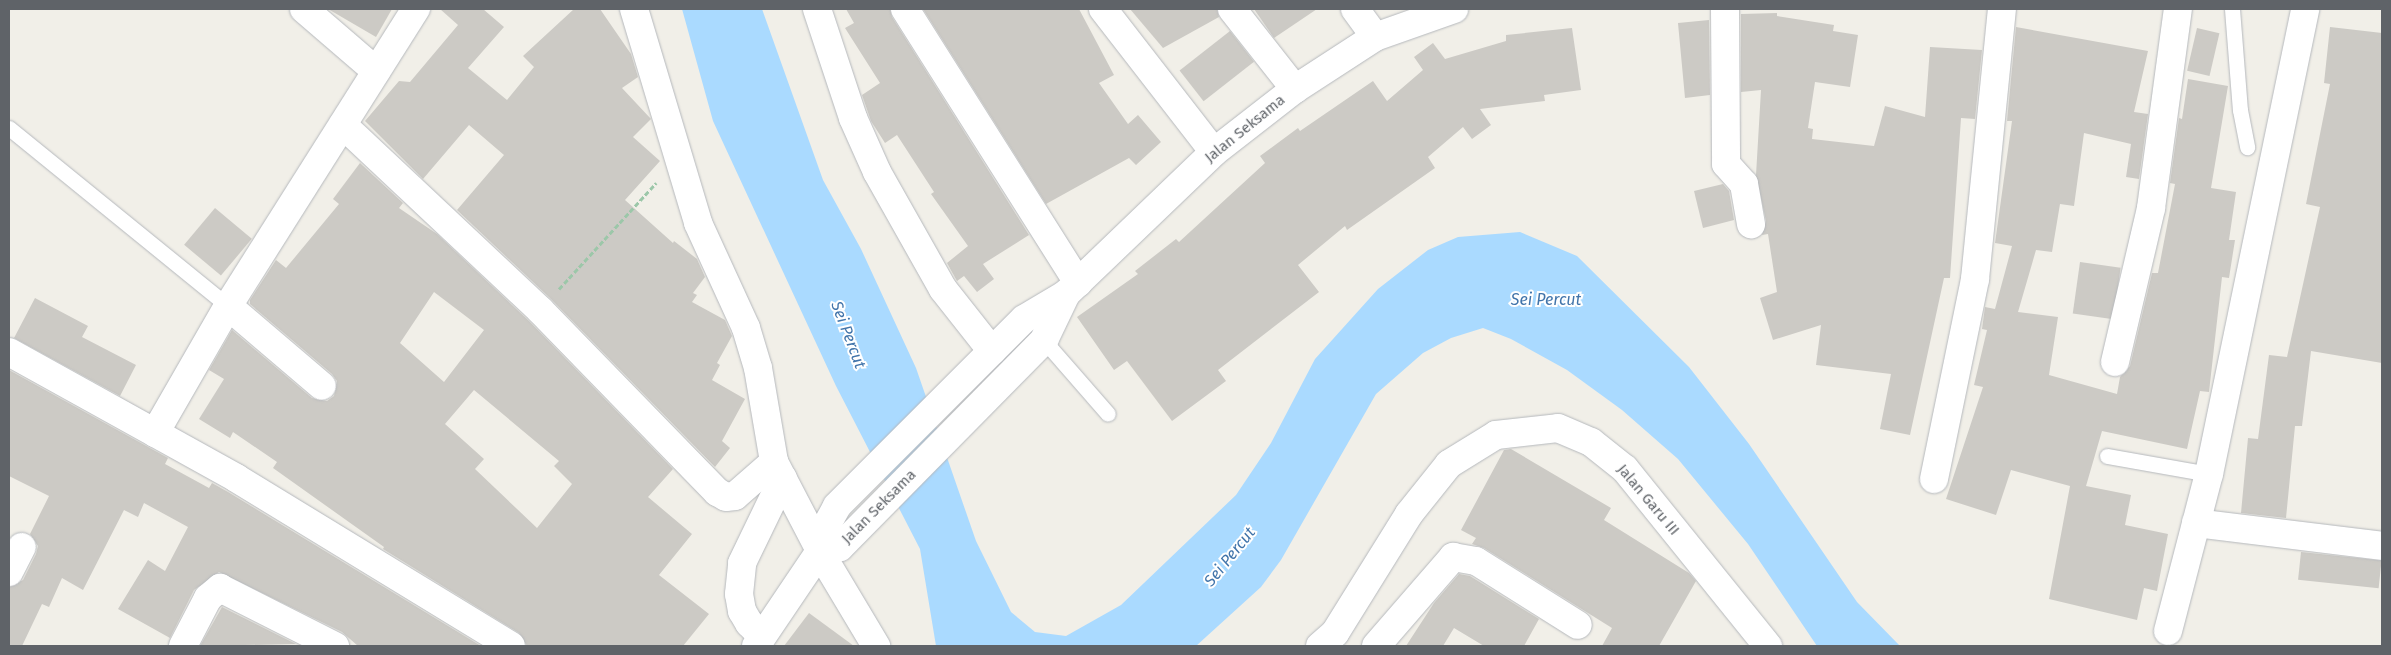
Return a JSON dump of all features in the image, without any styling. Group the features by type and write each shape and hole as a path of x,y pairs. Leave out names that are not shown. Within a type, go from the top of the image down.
{"street":[{"path":"304,9 376,70"},
{"path":"155,433 228,306 416,9"},
{"path":"634,9 698,223 746,328 758,368 778,470 820,550 876,646"},
{"path":"817,9 853,118 877,172 943,289 992,351"},
{"path":"905,9 1072,288"},
{"path":"1103,9 1214,152"},
{"path":"1232,9 1295,89"},
{"path":"1356,9 1375,37"},
{"name":"Jalan Seksama","path":"1072,288 1044,340 840,547 820,550 825,528 837,506 1024,319 1072,288 1214,152 1295,89 1375,37 1454,9"},
{"path":"1725,9 1726,164 1744,184 1751,224"},
{"path":"1934,479 1975,278 2002,9"},
{"path":"2115,362 2151,208 2178,9"},
{"path":"2168,631 2209,474 2305,9"},
{"path":"343,125 540,310 716,492 726,497 735,496 778,470"},
{"path":"228,306 322,386"},
{"path":"9,352 236,478 511,646"},
{"name":"Jalan Garu III","path":"1320,646 1334,633 1409,514 1449,464 1496,435 1558,428 1591,442 1625,469 1768,646"},
{"path":"778,470 742,563 739,594 742,611 759,641 820,550"},
{"path":"2196,524 2382,546"},
{"path":"9,572 22,547"},
{"path":"1376,646 1453,556 1476,561 1578,625"},
{"path":"183,646 208,598 220,588 335,646"}],"lane":[{"path":"2232,9 2240,110 2247,147"},
{"path":"9,128 228,306"},
{"path":"1024,319 1108,414"},
{"path":"2108,456 2209,474"}],"path":[{"path":"540,310 680,158"}],"water":[{"name":"Sei Percut","path":"682,9 762,9 823,180 861,249 916,368 976,541 1011,612 1035,632 1066,636 1121,605 1236,495 1271,443 1315,359 1378,289 1428,250 1458,237 1520,232 1577,256 1689,367 1749,444 1857,602 1900,646 1817,646 1748,544 1678,459 1622,410 1567,370 1511,339 1483,328 1451,338 1423,353 1376,394 1281,560 1261,587 1196,646 936,646 920,549 836,386 713,121"}],"building":[{"path":"328,9 392,9 376,37"},
{"path":"440,9 483,9 504,27 468,68 507,100 534,67 523,56 574,9 600,9 631,54 638,77 622,88 651,119 633,137 660,161 625,200 673,243 674,241 697,259 705,277 693,293 697,295 692,302 725,320 732,336 717,363 720,365 712,380 745,399 722,441 730,448 715,467 551,299 457,210 504,155 469,125 423,179 365,121 399,81 410,82 458,25"},
{"path":"846,9 890,9 892,17 1029,235 983,264 994,279 977,292 964,276 957,281 947,263 968,246 931,194 934,192 897,135 885,143 871,121 862,95 880,83 845,28 854,23"},
{"path":"923,9 1079,9 1114,75 1099,83 1128,124 1138,115 1161,142 1136,165 1129,158 1046,204"},
{"path":"1130,9 1217,9 1219,17 1163,48"},
{"path":"1254,9 1317,9 1274,38"},
{"path":"1777,13 1777,16 1834,25 1833,31 1858,35 1850,87 1815,82 1808,128 1813,129 1812,139 1874,146 1885,106 1925,117 1930,47 1982,50 1975,119 1961,118 1950,278 1944,278 1910,435 1880,429 1891,374 1816,365 1821,325 1773,340 1760,298 1777,292 1768,234 1762,235 1766,221 1756,175 1761,90 1741,92 1741,14"},
{"path":"1709,20 1710,95 1685,98 1678,23"},
{"path":"2016,27 2148,51 2134,112 2148,114 2139,179 2126,177 2131,144 2084,133 2074,206 2060,204 2052,252 2036,250 2018,312 2058,317 2049,375 2117,394 2120,377 2130,366 2152,273 2158,273 2175,184 2170,183 2179,118 2182,119 2188,79 2228,86 2211,188 2236,192 2229,240 2235,240 2229,278 2222,277 2209,392 2200,391 2187,449 2102,431 2086,486 2131,495 2125,525 2168,534 2157,591 2144,588 2137,620 2049,599 2070,486 2011,470 1996,515 1946,499 1983,387 1974,385 1987,330 1982,329 1985,307 1995,309 2012,246 1995,243 2012,121 2007,121"},
{"path":"2330,27 2382,33 2382,363 2311,351 2302,426 2295,426 2286,518 2241,513 2248,438 2258,439 2269,355 2287,357 2320,207 2306,204 2330,84 2324,83"},
{"path":"1572,28 1581,90 1544,95 1545,101 1480,109 1491,125 1472,139 1463,127 1428,157 1435,168 1347,230 1345,226 1298,265 1319,292 1218,370 1226,381 1172,421 1127,361 1114,370 1077,317 1138,274 1135,271 1176,239 1179,242 1265,163 1260,156 1298,128 1300,131 1373,81 1387,101 1423,70 1414,57 1433,43 1445,59 1506,41 1506,35"},
{"path":"2197,28 2219,33 2210,76 2187,71"},
{"path":"1230,31 1254,62 1204,101 1180,70"},
{"path":"360,163 403,203 399,208 437,234 529,321 673,469 648,497 692,534 659,575 709,614 683,646 527,646 519,633 383,549 384,547 273,468 277,462 233,432 230,438 199,419 224,379 209,370 232,330 312,398 327,401 334,396 337,381 332,374 250,304 250,300 276,260 286,268 339,204 333,199","holes":["434,292 484,330 444,382 400,343","474,390 559,461 554,466 572,484 537,528 475,469 484,459 445,424"]},
{"path":"1723,184 1729,191 1734,220 1703,228 1694,191"},
{"path":"215,208 252,239 221,276 184,245"},
{"path":"2080,262 2121,268 2113,319 2073,313"},
{"path":"35,298 88,326 82,337 136,365 120,396 14,338"},
{"path":"9,370 168,458 165,464 209,488 212,483 228,492 481,646 358,646 342,632 219,572 194,590 170,638 118,609 148,560 165,571 188,527 144,503 138,517 124,510 83,590 62,578 49,607 42,604 22,646 9,646 9,587 23,580 36,554 38,546 30,534 49,496 9,476"},
{"path":"1511,449 1611,508 1604,520 1689,573 1696,581 1659,646 1602,646 1612,628 1484,548 1472,544 1476,538 1461,530 1504,450"},
{"path":"2301,552 2382,560 2379,588 2298,580"},
{"path":"1459,574 1470,576 1539,619 1524,646 1484,646 1454,628 1443,646 1406,646 1434,603"},
{"path":"222,607 296,644 200,646"},
{"path":"809,613 854,646 784,646"}]}
